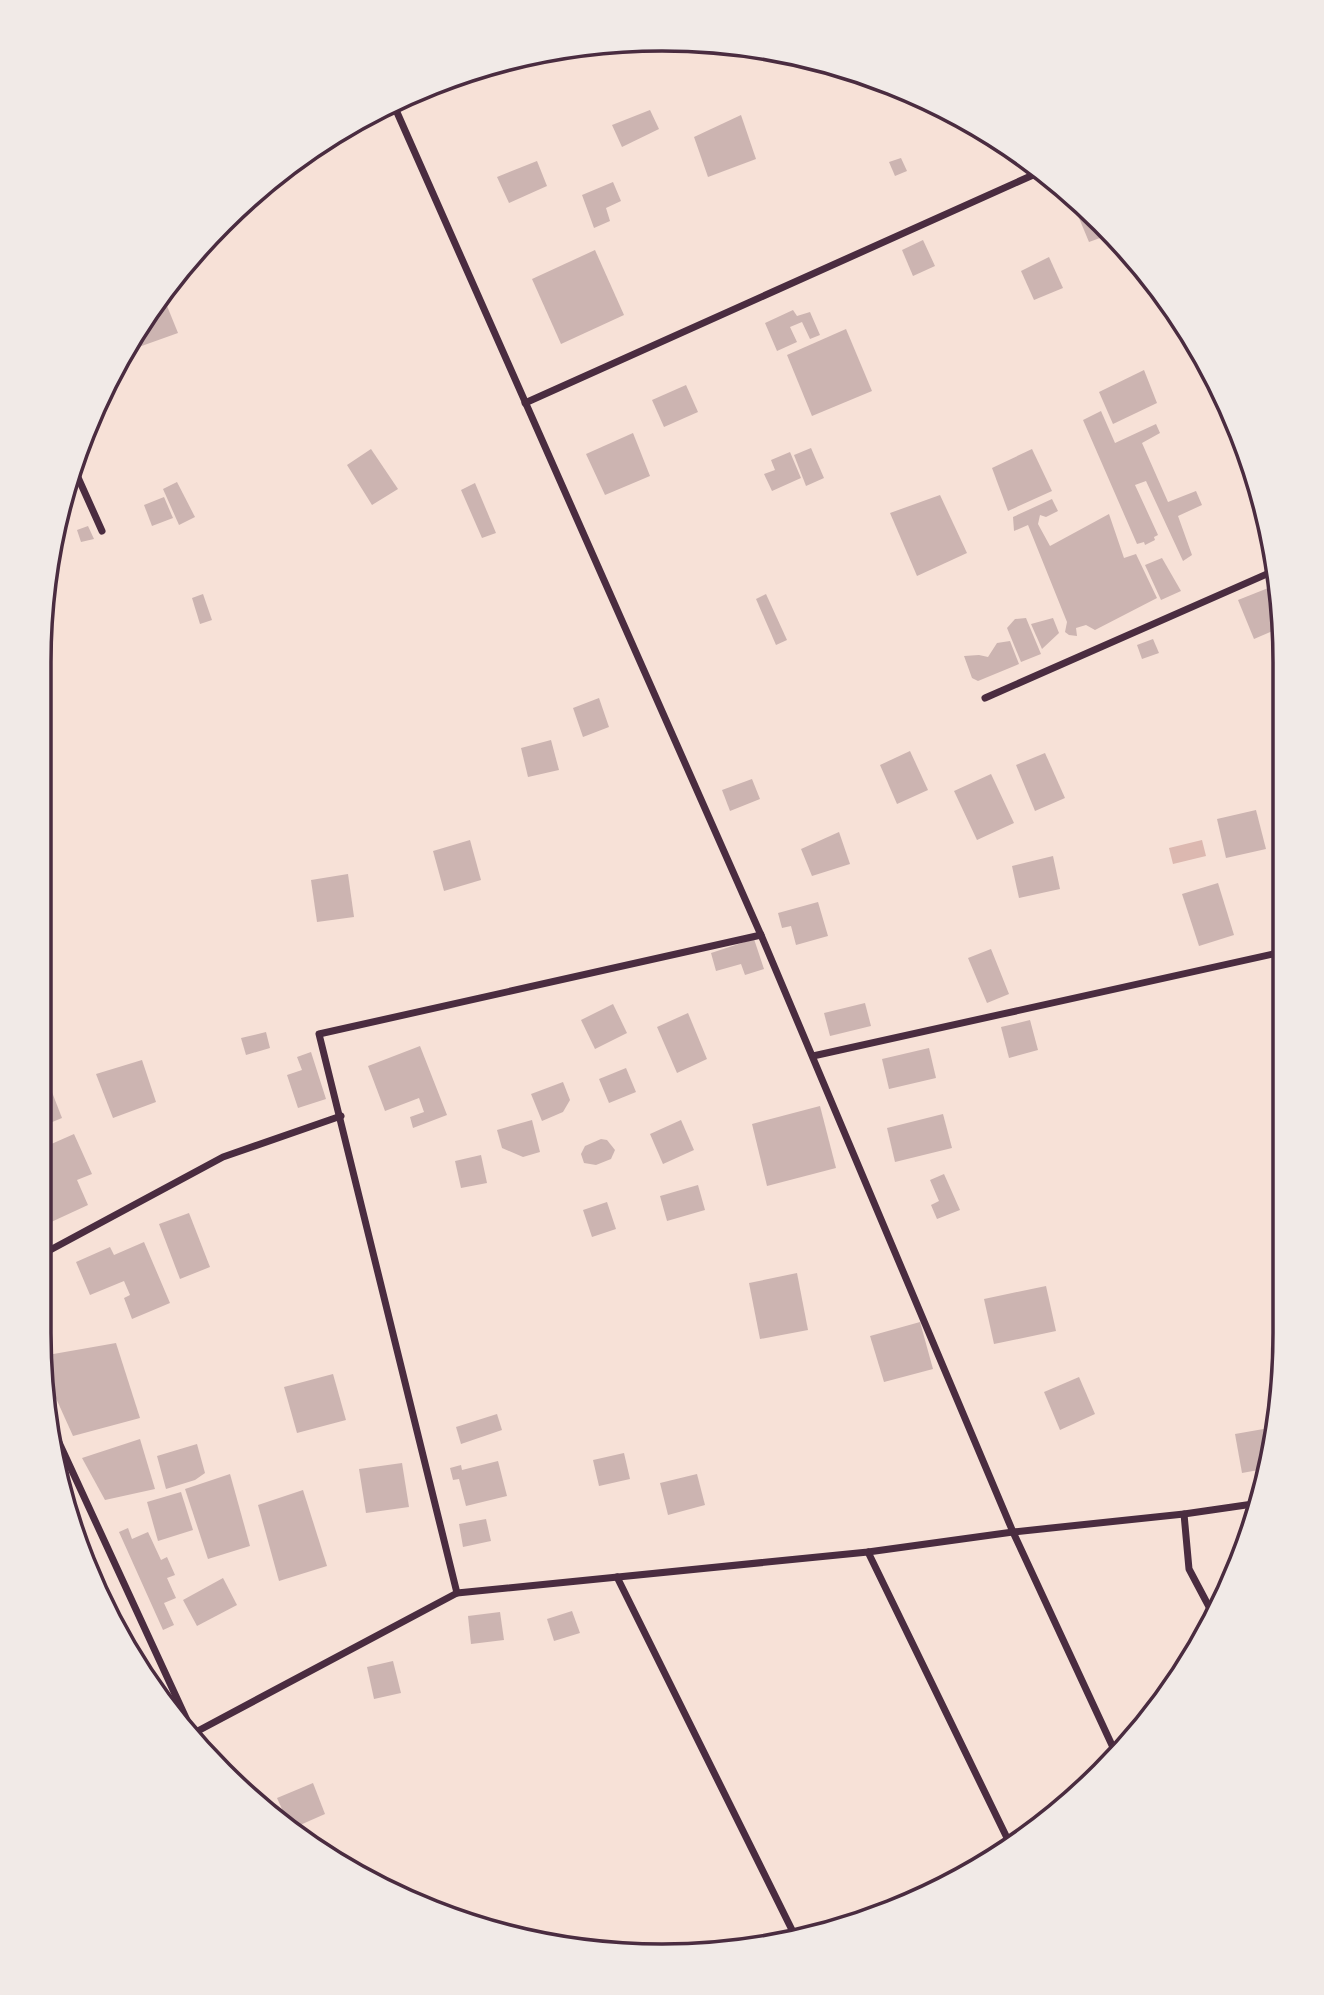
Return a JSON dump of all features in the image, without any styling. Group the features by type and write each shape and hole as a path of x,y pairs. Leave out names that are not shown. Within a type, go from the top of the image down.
{"street":[{"path":"397,112 761,935 1013,1532 1112,1746"},
{"path":"525,403 1032,176"},
{"path":"79,480 102,530"},
{"path":"985,698 1267,574"},
{"path":"457,1593 319,1034 761,935"},
{"path":"813,1056 1273,955"},
{"path":"51,1250 223,1157 341,1116"},
{"path":"62,1451 185,1715"},
{"path":"197,1730 457,1593 868,1552 1248,1505"},
{"path":"1184,1514 1189,1569 1209,1606"},
{"path":"868,1552 1007,1838"},
{"path":"617,1577 792,1930"}],"shaded area":[{"path":"1202,840 1206,856 1173,864 1169,848"}],"building":[{"path":"650,110 659,129 622,147 612,125"},
{"path":"741,115 756,159 708,177 694,137"},
{"path":"901,158 907,171 895,176 889,162"},
{"path":"537,161 547,186 509,203 497,177"},
{"path":"613,182 621,201 606,208 610,221 594,228 582,195"},
{"path":"1077,214 1101,238 1089,242"},
{"path":"923,240 935,266 913,276 902,250"},
{"path":"595,250 624,315 561,344 532,279"},
{"path":"1049,257 1063,288 1034,300 1021,271"},
{"path":"166,305 178,333 138,347"},
{"path":"793,310 797,316 810,312 820,335 810,339 802,322 790,327 797,342 777,351 765,323"},
{"path":"846,329 872,391 812,416 787,355"},
{"path":"1144,370 1157,403 1113,424 1099,392"},
{"path":"686,385 698,412 664,427 652,400"},
{"path":"1101,411 1115,443 1156,424 1160,433 1142,443 1168,502 1196,491 1202,505 1178,516 1192,555 1183,561 1146,481 1135,485 1158,535 1154,537 1155,540 1145,545 1144,542 1137,544 1083,420"},
{"path":"633,433 650,476 605,495 586,454"},
{"path":"811,448 824,478 806,486 794,455"},
{"path":"371,449 398,489 372,505 347,465"},
{"path":"1032,449 1052,491 1008,511 992,468"},
{"path":"790,452 801,478 772,491 764,474 775,470 771,460"},
{"path":"177,482 195,517 179,525 163,489"},
{"path":"475,483 496,533 482,538 461,490"},
{"path":"940,495 967,553 917,576 890,513"},
{"path":"164,497 173,518 152,526 144,505"},
{"path":"1052,499 1058,511 1046,517 1040,515 1038,524 1050,546 1109,514 1124,558 1136,554 1157,598 1095,630 1086,625 1076,628 1077,636 1065,632 1067,622 1028,525 1014,531 1013,517"},
{"path":"88,526 94,539 81,542 77,530"},
{"path":"1162,558 1181,591 1161,600 1145,565"},
{"path":"1269,588 1272,631 1254,639 1238,600"},
{"path":"203,594 212,620 200,624 192,598"},
{"path":"766,594 787,640 776,645 756,599"},
{"path":"1026,618 1041,654 1021,662 1007,628 1015,619"},
{"path":"1053,618 1059,633 1042,649 1031,624"},
{"path":"1153,639 1159,653 1142,659 1137,645"},
{"path":"1010,641 1019,664 978,681 972,678 964,656 988,657 997,643"},
{"path":"599,698 609,727 583,737 573,708"},
{"path":"551,740 559,770 528,777 521,748"},
{"path":"910,751 928,790 897,804 880,765"},
{"path":"1045,753 1065,798 1035,811 1016,765"},
{"path":"991,774 1014,823 977,840 954,791"},
{"path":"752,779 760,799 730,811 722,790"},
{"path":"1256,810 1266,849 1226,858 1217,819"},
{"path":"839,832 850,864 812,876 801,849"},
{"path":"470,840 481,880 444,891 433,851"},
{"path":"1053,856 1060,889 1019,898 1012,866"},
{"path":"348,874 354,917 317,922 311,880"},
{"path":"1218,883 1234,935 1199,946 1182,894"},
{"path":"818,902 828,936 796,945 791,926 782,928 778,913"},
{"path":"754,939 764,969 745,975 741,964 716,971 711,953"},
{"path":"991,949 1009,994 987,1003 968,958"},
{"path":"865,1003 871,1026 830,1036 824,1013"},
{"path":"613,1004 627,1033 595,1049 581,1020"},
{"path":"688,1013 707,1059 677,1073 657,1027"},
{"path":"1030,1020 1038,1050 1009,1058 1001,1027"},
{"path":"266,1032 270,1048 246,1055 241,1038"},
{"path":"420,1046 447,1115 413,1128 410,1117 424,1112 419,1098 385,1111 368,1066"},
{"path":"929,1048 936,1078 889,1089 882,1059"},
{"path":"311,1052 326,1099 298,1108 287,1075 302,1070 297,1057"},
{"path":"142,1060 156,1102 113,1118 96,1074"},
{"path":"626,1068 636,1092 609,1103 599,1079"},
{"path":"563,1082 570,1100 563,1112 542,1121 531,1094"},
{"path":"51,1090 62,1118 51,1122"},
{"path":"820,1106 836,1168 767,1186 752,1124"},
{"path":"943,1114 952,1148 895,1162 887,1128"},
{"path":"532,1120 540,1152 523,1157 502,1148 497,1130"},
{"path":"681,1120 694,1150 663,1164 650,1134"},
{"path":"74,1134 92,1174 77,1180 88,1205 51,1222 51,1144"},
{"path":"601,1139 607,1140 615,1150 611,1159 596,1165 584,1163 581,1154 585,1146"},
{"path":"481,1155 487,1183 461,1188 455,1161"},
{"path":"944,1174 960,1210 937,1219 931,1205 939,1201 930,1180"},
{"path":"698,1185 705,1210 667,1221 660,1196"},
{"path":"607,1202 616,1229 592,1237 583,1210"},
{"path":"189,1213 210,1267 180,1279 159,1224"},
{"path":"144,1242 170,1303 132,1319 124,1298 130,1295 124,1281 90,1295 76,1262 110,1247 114,1255"},
{"path":"797,1273 808,1330 760,1339 749,1283"},
{"path":"1046,1286 1056,1331 994,1344 984,1299"},
{"path":"920,1322 933,1369 884,1382 870,1336"},
{"path":"116,1343 140,1418 73,1436 54,1394 52,1354"},
{"path":"333,1374 346,1420 297,1433 284,1387"},
{"path":"1079,1377 1095,1414 1060,1430 1044,1392"},
{"path":"497,1414 502,1430 461,1444 456,1427"},
{"path":"1266,1429 1257,1470 1242,1473 1235,1434"},
{"path":"140,1439 155,1489 105,1500 82,1458"},
{"path":"197,1444 205,1473 195,1480 166,1489 157,1456"},
{"path":"624,1453 630,1479 599,1486 593,1460"},
{"path":"498,1461 507,1496 466,1506 459,1479 453,1480 450,1468 461,1465 462,1470"},
{"path":"402,1463 409,1507 366,1513 359,1469"},
{"path":"230,1474 250,1546 208,1559 185,1489"},
{"path":"697,1474 705,1505 668,1515 660,1483"},
{"path":"303,1490 327,1566 279,1581 258,1505"},
{"path":"181,1492 193,1530 158,1541 147,1502"},
{"path":"486,1519 491,1541 463,1547 459,1524"},
{"path":"128,1528 132,1539 148,1532 161,1560 167,1557 175,1575 167,1578 176,1598 164,1603 174,1625 163,1630 119,1532"},
{"path":"223,1578 237,1605 197,1626 183,1600"},
{"path":"572,1611 580,1633 554,1641 547,1619"},
{"path":"500,1612 504,1640 471,1644 468,1616"},
{"path":"393,1661 401,1693 374,1699 367,1667"},
{"path":"313,1783 325,1814 300,1825 284,1813 277,1798"}]}
